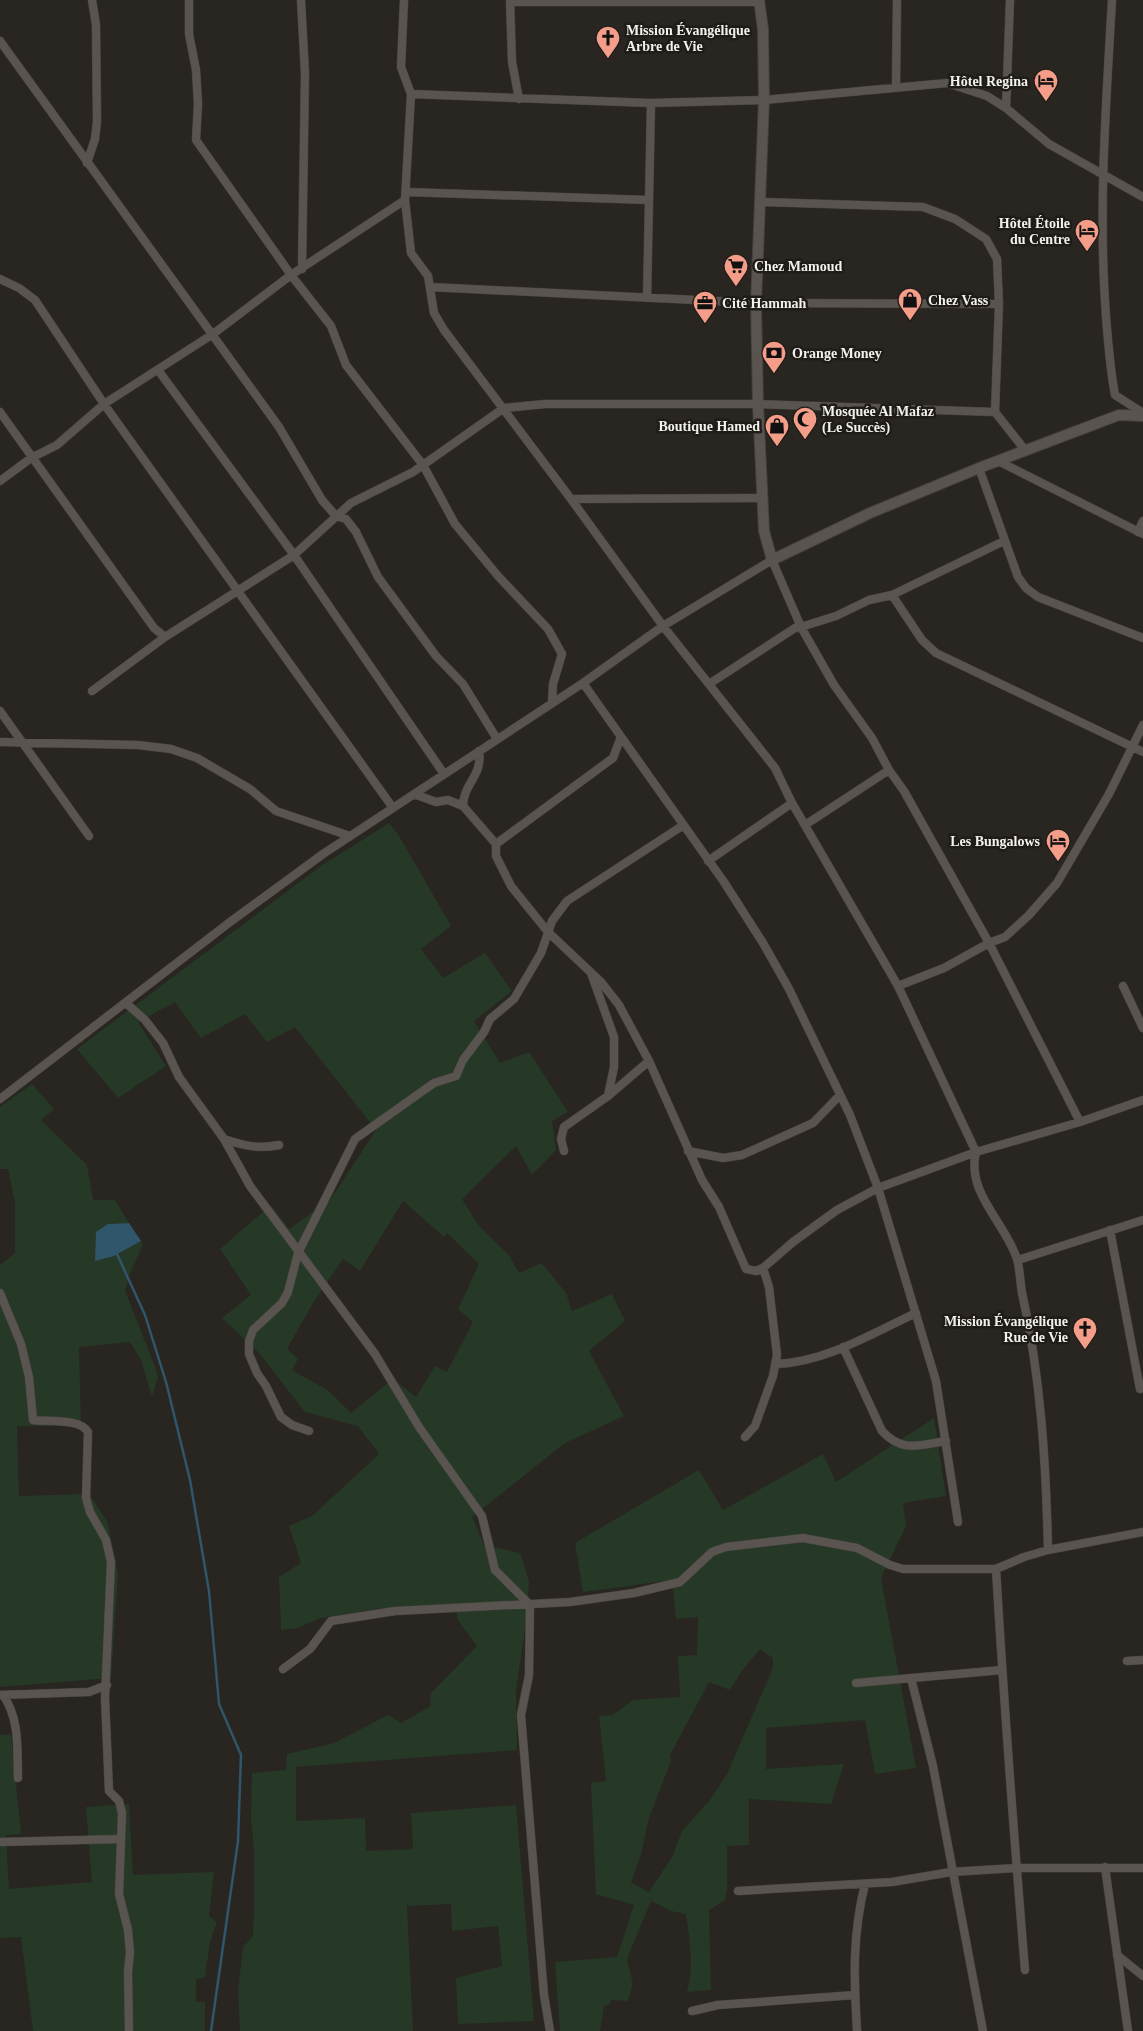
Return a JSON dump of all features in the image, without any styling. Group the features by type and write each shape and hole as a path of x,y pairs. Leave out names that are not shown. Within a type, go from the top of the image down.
{"street":[{"path":"87,163 95,139 97,121 96,25 92,0"},
{"path":"189,0 189,34 196,70 198,104 196,140 290,275 331,326 346,365 423,465 455,524 498,576 548,629 562,654 553,684 552,703"},
{"path":"301,0 305,73 302,269"},
{"path":"404,0 401,67 411,94 406,196 411,253 428,276 434,313 444,330 504,408 662,626 775,768 792,803 898,986 976,1152 973,1165 976,1186 1006,1232 1018,1260 1019,1278 1030,1328 1046,1471 1048,1550"},
{"path":"896,86 897,0"},
{"path":"1006,108 1010,0"},
{"path":"1112,0 1101,174 1104,281 1111,374 1115,395 1143,415"},
{"path":"519,99 512,62 510,1 759,1 762,29 764,100 756,303 758,404 761,498 764,531 772,560 801,628 834,685 872,738 889,770 904,791 989,943 1080,1122"},
{"path":"0,41 279,426 322,500 336,516 346,520 356,532 378,577 436,656 463,684 497,739"},
{"path":"411,94 651,103 764,100 896,86 947,83 987,96 1006,108 1049,144 1143,197"},
{"path":"646,298 651,103"},
{"path":"0,480 31,458 57,445 104,404 213,334 290,275 302,269 406,196 648,200"},
{"path":"761,202 923,207 939,212 986,239 993,248 997,260 999,304 995,412 1025,450"},
{"path":"0,279 19,288 35,300 104,404 393,808"},
{"path":"430,287 756,303 999,304"},
{"path":"158,370 294,556 444,774"},
{"path":"92,691 166,637 237,590 294,556 351,503 423,465 504,408 546,404 758,404 995,412"},
{"path":"0,412 154,628 166,637"},
{"path":"0,1099 230,922 350,836 583,683 662,626 772,560 870,513 1025,450 1119,415 1143,415"},
{"path":"998,461 1140,533 1143,521"},
{"path":"979,468 1018,577 1026,588 1047,600 1143,638"},
{"path":"571,499 761,498"},
{"path":"710,684 795,628 801,628 836,616 869,600 892,595 1004,541"},
{"path":"892,595 922,640 936,652 1143,752"},
{"path":"583,683 763,943 790,989 840,1095 878,1188 936,1381 958,1522"},
{"path":"0,711 89,836"},
{"path":"898,986 944,968 989,943 1005,937 1018,926 1057,883 1109,794 1143,725"},
{"path":"496,844 613,758 621,737"},
{"path":"0,742 138,745 171,749 197,758 250,789 276,811 350,836"},
{"path":"463,806 464,796 479,768 478,751"},
{"path":"805,825 889,770"},
{"path":"414,794 436,802 448,800 463,806 487,836 496,844 496,856 511,886 548,932 590,972 619,1005 649,1061 702,1180 719,1207 743,1267 749,1271 762,1268 793,1242 837,1210 878,1188 976,1152 1080,1122 1143,1100"},
{"path":"708,861 792,803"},
{"path":"308,1431 292,1425 281,1418 249,1354 249,1341 253,1330 282,1302 288,1292 298,1253 341,1171 347,1151 355,1139 434,1083 456,1076 464,1060 484,1032 490,1019 514,999 541,953 552,921 567,901 682,826"},
{"path":"590,972 614,1037 614,1068 608,1096"},
{"path":"1123,986 1143,1028"},
{"path":"126,1003 144,1020 163,1043 179,1077 224,1139 250,1186 375,1354 419,1427 482,1516 496,1570 530,1605 529,1675 521,1715 544,1995 550,2031"},
{"path":"564,1151 561,1139 564,1127 608,1096 649,1061"},
{"path":"688,1151 723,1158 742,1155 813,1123 840,1095"},
{"path":"224,1139 243,1146 262,1148 279,1145"},
{"path":"1018,1260 1143,1220"},
{"path":"1110,1230 1140,1389"},
{"path":"745,1437 756,1426 775,1364 777,1340 772,1322 769,1287 762,1268"},
{"path":"0,1292 21,1344 29,1377 33,1420 76,1423 85,1426 88,1432 86,1498 90,1512 106,1540 112,1562 105,1698 109,1791 119,1801 122,1813 119,1894 128,1930 130,1952 128,1972 129,2031"},
{"path":"775,1364 795,1364 842,1347 916,1313"},
{"path":"842,1347 882,1431 891,1441 900,1446 946,1441"},
{"path":"283,1669 310,1649 332,1621 396,1610 530,1605 579,1601 634,1593 680,1582 712,1552 726,1547 803,1538 857,1548 890,1565 903,1569 996,1569 1003,1568 1024,1557 1048,1550 1143,1532"},
{"path":"996,1569 1024,1970"},
{"path":"1126,1661 1143,1660"},
{"path":"856,1683 1002,1670"},
{"path":"911,1678 933,1766 951,1872 983,2031"},
{"path":"1,1695 89,1692 107,1685"},
{"path":"1,1695 12,1707 16,1726 18,1778"},
{"path":"0,1842 121,1839"},
{"path":"1105,1867 1128,2031"},
{"path":"738,1891 865,1884 951,1872 1016,1868 1143,1868"},
{"path":"857,2031 854,1953 857,1917 865,1884"},
{"path":"1117,1955 1143,1976"},
{"path":"692,2011 718,2005 855,1995"}],"green space":[{"path":"389,823 398,834 451,926 421,949 443,978 485,953 512,991 474,1021 500,1063 529,1052 568,1112 552,1121 556,1150 532,1175 516,1146 462,1199 479,1226 509,1255 519,1273 542,1263 566,1293 572,1311 612,1294 625,1321 589,1351 624,1416 565,1443 472,1517 484,1545 520,1553 529,1581 527,1616 516,1690 517,1750 296,1767 296,1821 365,1818 366,1851 413,1849 411,1813 516,1805 534,2021 458,2024 456,1978 502,1966 498,1926 452,1931 451,1904 407,1906 413,2031 240,2031 238,1991 243,1948 253,1935 254,1849 251,1819 252,1773 286,1770 287,1754 334,1743 388,1715 401,1723 431,1706 430,1694 477,1646 457,1619 457,1609 383,1614 382,1608 320,1618 298,1628 281,1630 279,1577 301,1563 289,1526 312,1516 379,1454 358,1426 305,1412 259,1353 222,1318 251,1295 220,1249 271,1205 289,1229 330,1200 376,1130 295,1027 267,1042 245,1014 201,1038 175,1002 138,1022 166,1066 118,1098 77,1049 321,866","holes":["403,1201 444,1237 447,1233 479,1264 458,1309 473,1322 447,1372 435,1366 416,1397 393,1379 351,1413 329,1391 292,1370 298,1359 287,1349 313,1303 343,1259 360,1271"]},
{"path":"32,1084 54,1109 41,1120 87,1165 93,1200 115,1200 129,1223 108,1224 114,1256 141,1241 143,1245 130,1273 125,1291 158,1377 152,1397 141,1360 130,1342 79,1347 81,1426 17,1426 19,1496 89,1494 107,1521 118,1574 111,1678 0,1687 0,1265 15,1253 15,1203 8,1169 0,1169 0,1107"},
{"path":"934,1418 946,1496 903,1503 906,1526 881,1578 916,1768 875,1774 865,1720 766,1728 766,1769 844,1764 831,1804 749,1799 749,1845 727,1846 727,1889 725,1900 709,1910 711,1990 687,1992 691,1963 686,1914 671,1911 651,1901 627,1959 633,1984 628,2001 611,2000 610,2004 604,2006 600,2031 560,2031 555,1962 617,1957 634,1905 596,1894 591,1783 606,1781 599,1716 613,1715 633,1700 680,1697 678,1656 697,1655 698,1617 676,1619 672,1580 583,1592 575,1543 699,1470 723,1510 823,1454 836,1482","holes":["760,1649 773,1658 773,1668 727,1774 710,1800 682,1831 672,1857 649,1892 631,1883 641,1854 649,1818 671,1761 670,1755 709,1682 730,1690 741,1672"]},
{"path":"11,1734 21,1834 6,1835 9,1889 92,1882 86,1807 129,1804 133,1875 214,1872 209,1916 217,1922 210,1942 205,1977 196,1980 196,2002 205,2002 205,2031 33,2031 21,1937 0,1938 0,1735"}],"water":[{"path":"129,1223 141,1241 114,1256 95,1261 96,1232 108,1224"}],"waterway":[{"path":"116,1252 145,1315 166,1382 190,1480 209,1591 219,1704 241,1755 238,1841 211,2031"}],"place":[{"name":"Mission Évangélique Arbre de Vie","path":"608,59"},
{"name":"Hôtel Regina","path":"1046,102"},
{"name":"Hôtel Étoile du Centre","path":"1087,252"},
{"name":"Chez Mamoud","path":"736,287"},
{"name":"Chez Vass","path":"910,321"},
{"name":"Cité Hammah","path":"705,324"},
{"name":"Orange Money","path":"774,374"},
{"name":"Mosquée Al Mafaz (Le Succès)","path":"805,440"},
{"name":"Boutique Hamed","path":"777,447"},
{"name":"Les Bungalows","path":"1058,862"},
{"name":"Mission Évangélique Rue de Vie","path":"1085,1350"}]}
